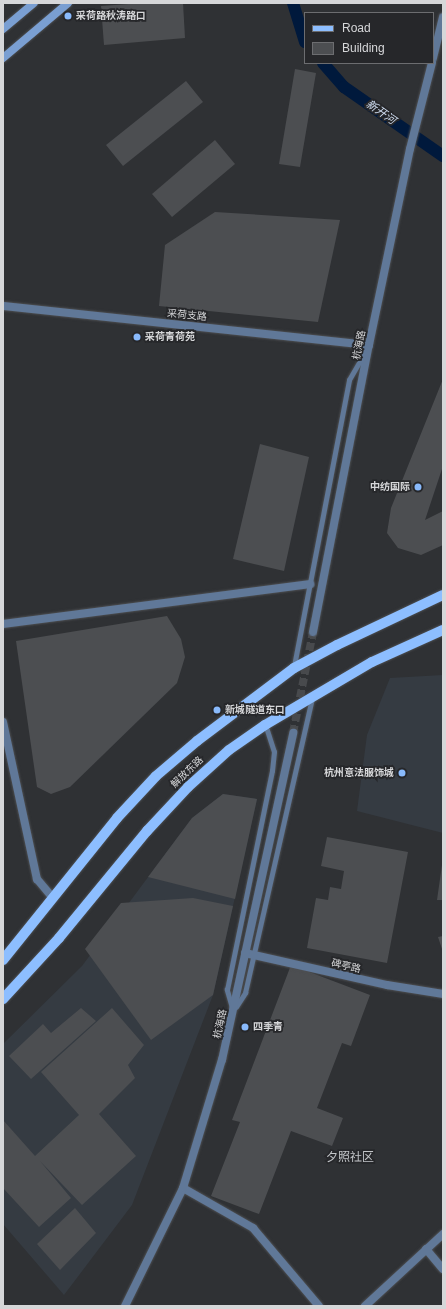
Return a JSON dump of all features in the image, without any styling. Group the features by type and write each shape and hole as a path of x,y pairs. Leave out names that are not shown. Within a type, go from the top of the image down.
{"main road":[{"path":"3,29 34,3"},
{"path":"3,58 68,3"},
{"name":"解放东路","path":"3,960 117,818 156,776 235,710 294,668 443,594"},
{"name":"解放东路","path":"3,999 59,938 147,831 188,787 228,750 265,724 372,662 443,630"}],"street":[{"path":"434,54 443,17"},
{"name":"杭海路","path":"313,632 369,344 410,149 432,64"},
{"name":"采荷支路","path":"3,306 369,344"},
{"path":"3,624 310,584"},
{"path":"3,722 37,879 53,898"},
{"name":"杭海路","path":"125,1306 183,1188 222,1060 293,733"},
{"name":"碑亭路","path":"245,953 387,985 443,994"},
{"path":"183,1188 253,1228 318,1306"},
{"path":"365,1306 443,1234"},
{"path":"426,1249 443,1269"}],"lane":[{"path":"294,668 349,380 369,344"},
{"path":"233,1012 245,993 255,955 313,696"},
{"path":"233,1012 227,990 272,771 274,752 265,724"}],"shaded area":[{"name":"杭州意法服饰城","path":"443,675 443,833 357,811 367,735 390,678"},
{"path":"223,794 257,799 213,995 132,1205 64,1295 3,1224 3,1044 82,966 192,818"}],"building":[{"path":"142,3 183,3 185,38 104,45 101,6"},
{"path":"295,69 316,73 300,167 279,164"},
{"path":"186,81 203,102 123,166 106,145"},
{"path":"215,140 235,164 172,217 152,194"},
{"path":"215,212 340,220 318,322 159,306 165,245"},
{"name":"中纺国际","path":"443,379 443,466 425,520 443,511 443,545 421,555 398,548 387,533 391,508"},
{"path":"260,444 309,457 284,571 233,559"},
{"path":"167,616 181,639 185,657 177,683 70,787 51,794 37,787 16,641"},
{"path":"223,794 257,799 235,899 148,877 192,818"},
{"path":"327,837 408,852 387,963 307,948 316,898 328,900 330,887 341,889 344,871 321,866"},
{"path":"442,865 443,900 437,900"},
{"path":"193,898 233,906 213,995 151,1040 85,949 121,903"},
{"path":"443,936 443,952 438,937"},
{"path":"291,965 370,995 351,1046 342,1043 317,1108 343,1118 332,1146 291,1131 259,1214 211,1196 240,1122 232,1120"},
{"path":"81,1008 96,1021 31,1079 9,1056 43,1024 51,1033"},
{"path":"112,1008 144,1045 128,1065 135,1078 99,1114 136,1156 82,1205 40,1161 71,1198 39,1227 3,1188 3,1120 35,1156 79,1115 41,1072"},
{"path":"75,1208 96,1233 60,1270 37,1244"}],"waterway":[{"name":"新开河","path":"293,3 304,39"},
{"name":"新开河","path":"324,64 344,87 443,156"}],"tunnel":[{"path":"293,733 313,632"}],"place":[{"name":"采荷路秋涛路口","path":"68,16"},
{"name":"采荷青荷苑","path":"137,337"},
{"name":"中纺国际","path":"418,487"},
{"name":"新城隧道东口","path":"217,710"},
{"name":"杭州意法服饰城","path":"402,773"},
{"name":"四季青","path":"245,1027"}],"district":[{"name":"夕照社区","path":"350,1158"}]}
